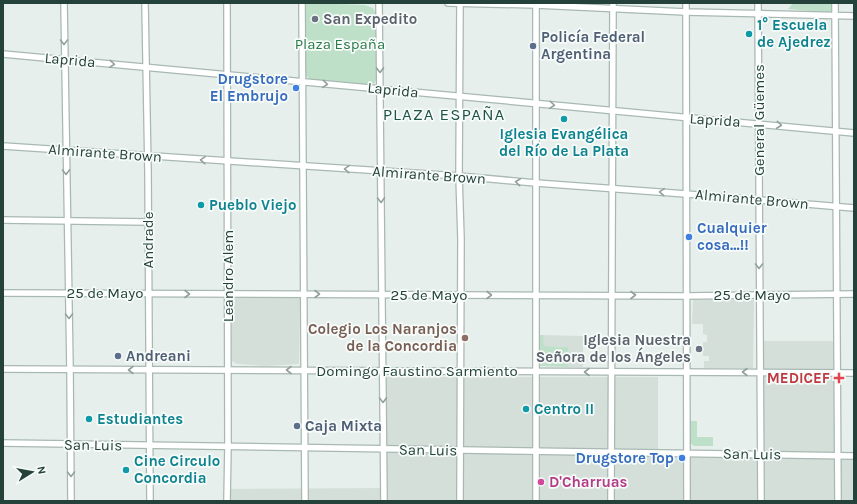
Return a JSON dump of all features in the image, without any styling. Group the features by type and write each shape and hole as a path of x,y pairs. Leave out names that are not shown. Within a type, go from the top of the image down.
{"street":[{"path":"64,3 71,501"},
{"name":"Andrade","path":"145,3 147,67 150,501"},
{"name":"Leandro Alem","path":"227,3 227,501"},
{"path":"302,3 305,501"},
{"path":"379,3 384,501"},
{"path":"448,3 613,6 686,12 854,16"},
{"path":"460,3 460,501"},
{"path":"686,3 687,501"},
{"name":"General Güemes","path":"758,3 761,501"},
{"path":"835,3 838,501"},
{"path":"536,4 536,501"},
{"path":"611,501 613,6"},
{"name":"Laprida","path":"3,54 854,133"},
{"name":"Almirante Brown","path":"3,146 459,176 536,184 686,194 854,208"},
{"path":"3,220 148,222"},
{"name":"25 de Mayo","path":"3,293 686,296 854,294"},
{"name":"Domingo Faustino Sarmiento","path":"3,369 854,373"},
{"name":"San Luis","path":"3,443 854,456"}],"shaded area":[{"path":"234,296 300,297 299,364 265,366 237,364 232,361 232,298"},
{"path":"693,300 754,300 753,368 704,368 704,361 709,361 709,356 703,356 703,342 707,342 707,335 703,334 703,324 692,324"},
{"path":"543,335 583,336 583,367 568,367 568,347 543,346"},
{"path":"763,341 839,341 840,459 854,459 854,501 230,501 230,489 386,488 385,377 658,377 658,451 764,451"}],"green space":[{"path":"793,3 831,3 831,13 788,9"},
{"name":"Plaza España","path":"306,4 365,5 373,8 376,14 377,78 374,84 367,86 311,80 306,76 304,65 303,9"},
{"path":"539,335 543,335 544,346 568,347 568,367 539,365"},
{"path":"690,421 697,421 697,437 713,437 713,446 694,446 690,443"}],"place":[{"name":"San Expedito","path":"315,19"},
{"name":"1° Escuela de Ajedrez","path":"749,34"},
{"name":"Policía Federal Argentina","path":"533,46"},
{"name":"Drugstore El Embrujo","path":"296,88"},
{"name":"Iglesia Evangélica del Río de La Plata","path":"564,119"},
{"name":"Pueblo Viejo","path":"201,205"},
{"name":"Cualquier cosa...!!","path":"689,237"},
{"name":"Colegio Los Naranjos de la Concordia","path":"465,338"},
{"name":"Iglesia Nuestra Señora de los Ángeles","path":"699,349"},
{"name":"Andreani","path":"118,356"},
{"name":"MEDICEF","path":"839,378"},
{"name":"Centro II","path":"526,409"},
{"name":"Estudiantes","path":"89,419"},
{"name":"Caja Mixta","path":"297,426"},
{"name":"Drugstore Top","path":"682,458"},
{"name":"Cine Circulo Concordia","path":"126,470"},
{"name":"D'Charruas","path":"541,482"}],"district":[{"name":"PLAZA ESPAÑA","path":"444,114"}]}
